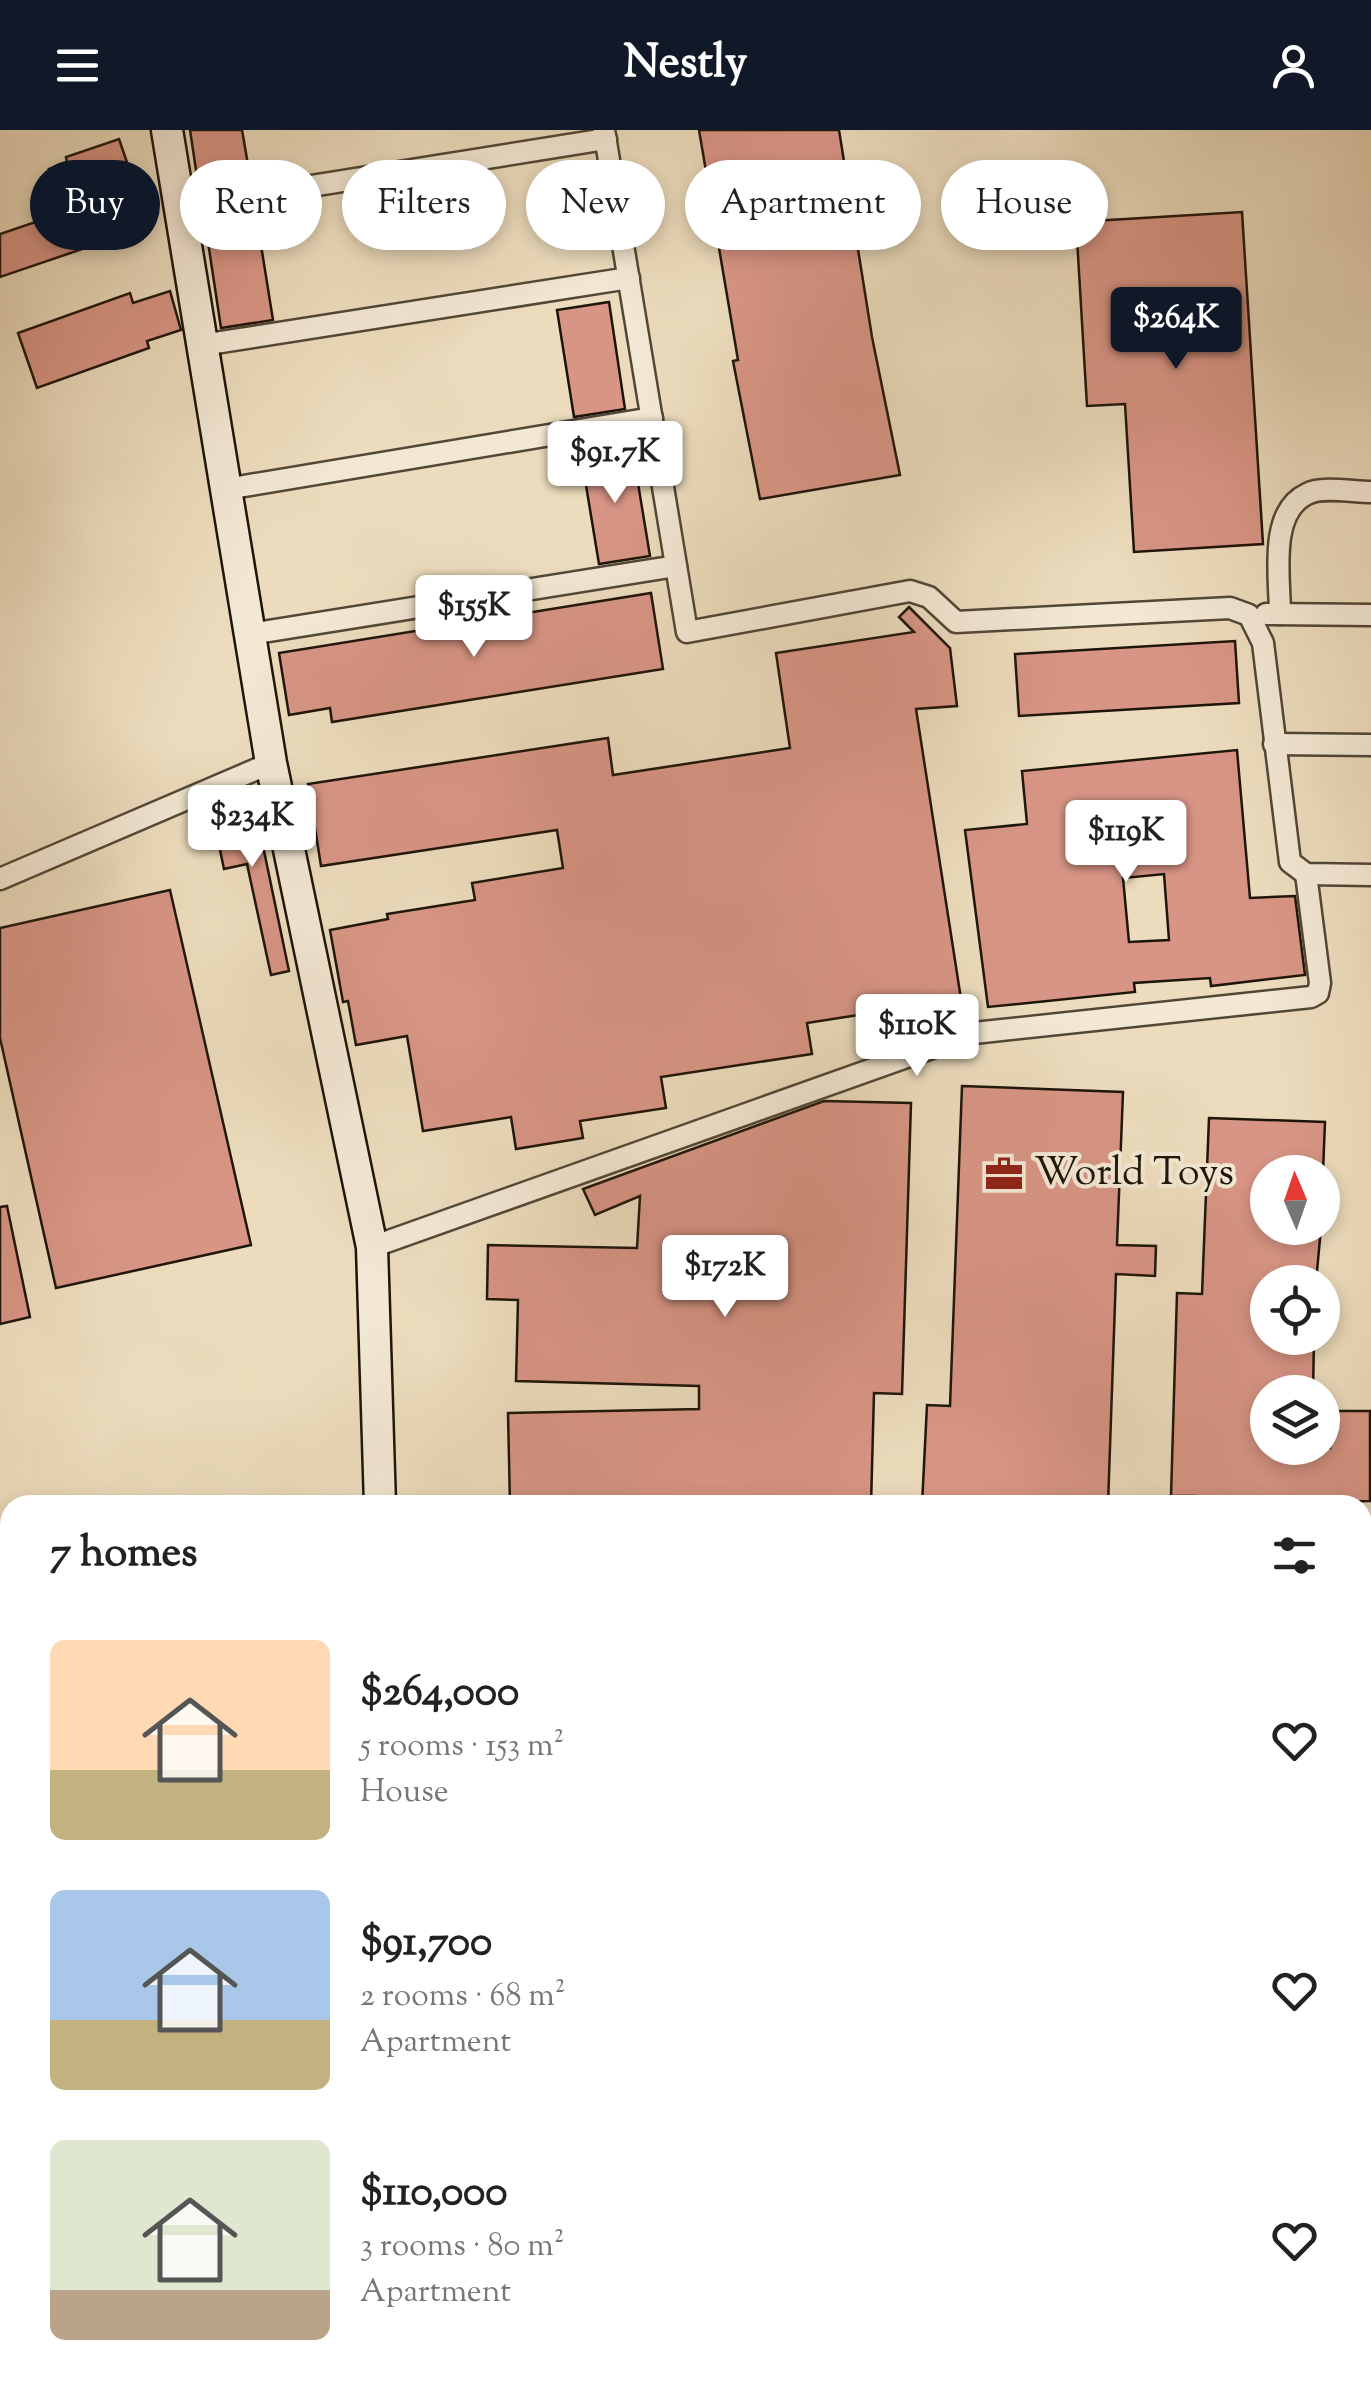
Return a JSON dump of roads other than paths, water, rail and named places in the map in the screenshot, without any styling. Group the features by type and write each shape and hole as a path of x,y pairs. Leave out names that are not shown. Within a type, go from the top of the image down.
{"street":[{"path":"167,130 180,207"},
{"path":"322,183 605,135 687,632 910,591 929,597 956,622 1230,608 1249,615 1371,615"},
{"path":"187,250 271,762 372,1248 380,1495"},
{"path":"202,345 628,278"},
{"path":"226,490 652,418"},
{"path":"1280,614 1282,524 1293,504 1309,492 1371,492"},
{"path":"250,634 676,566"},
{"path":"1249,615 1263,643 1286,846 1294,867 1306,874 1371,876"},
{"path":"1274,744 1371,745"},
{"path":"0,879 271,762"},
{"path":"372,1248 974,1033 1311,997 1318,992 1320,983 1306,874"}],"place":[{"name":"World Toys","path":"1004,1174"}]}
